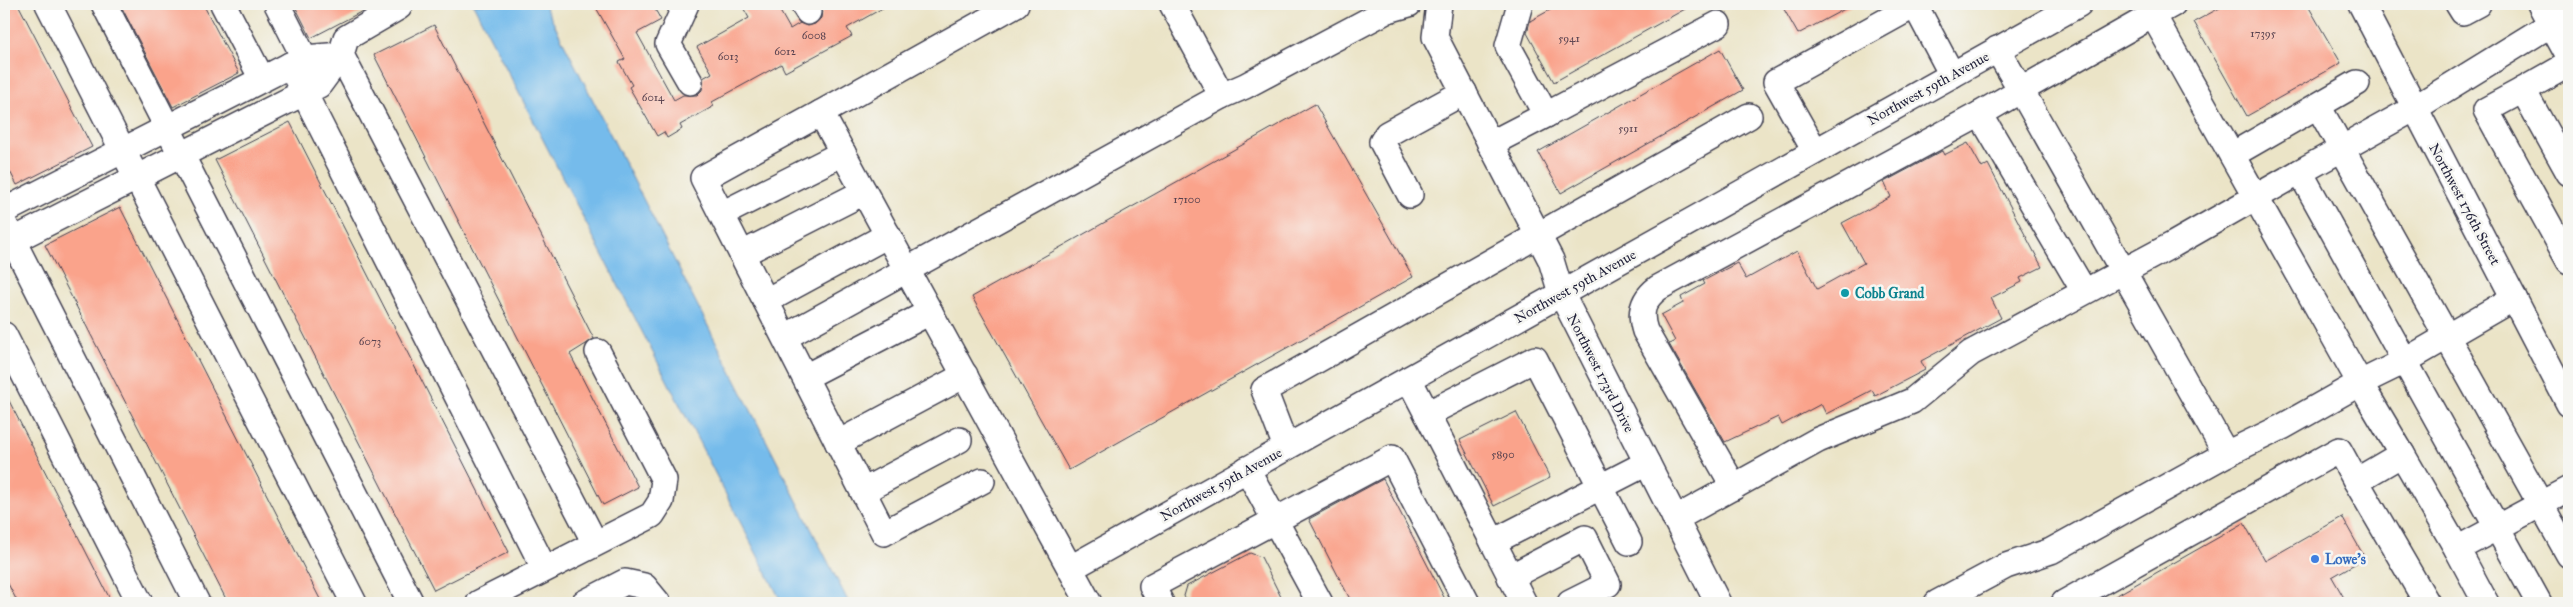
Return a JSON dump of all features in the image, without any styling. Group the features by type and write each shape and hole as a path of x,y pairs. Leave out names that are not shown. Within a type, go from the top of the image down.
{"street":[{"path":"48,4 354,603"},
{"path":"104,4 411,603"},
{"path":"223,4 262,79"},
{"path":"277,4 297,61 544,568"},
{"path":"197,603 7,236 136,178 312,89 341,55 346,38 399,7 398,4"},
{"path":"686,4 668,44 690,82"},
{"path":"982,481 884,533 703,178 1016,4"},
{"path":"1172,4 1222,96"},
{"path":"784,337 1222,96 1245,86 1388,10 1409,4"},
{"name":"Northwest 173rd Drive","path":"1439,4 1436,37 1551,260 1561,294 1718,603"},
{"path":"1520,4 1508,46 1546,115"},
{"name":"Northwest 59th Avenue","path":"1071,568 2079,4"},
{"name":"Northwest 176th Street","path":"2361,4 2569,404"},
{"path":"2458,4 2463,12 2478,4"},
{"path":"1815,151 1776,82 1915,5 1952,75"},
{"path":"1734,487 1645,331 1641,312 1644,302 1658,288 1980,114 2163,9 2232,155 2486,603"},
{"path":"1675,519 1818,440 1912,401 1971,353 2122,270 2174,244 2415,108 2553,14 2569,57"},
{"path":"1490,144 1718,24"},
{"path":"1997,49 2226,454"},
{"path":"4,211 297,61 341,55"},
{"path":"341,55 595,543"},
{"path":"2569,64 2486,110 2569,262"},
{"path":"2232,155 2357,83"},
{"path":"2523,90 2569,173"},
{"path":"1410,195 1382,142 1386,134 1464,92"},
{"path":"2318,106 2569,555"},
{"path":"820,112 1089,603"},
{"path":"1980,114 2084,291"},
{"path":"1286,447 1264,390 1537,234 1749,116"},
{"path":"722,214 843,152"},
{"path":"2300,172 2540,603"},
{"path":"742,254 864,192"},
{"path":"766,301 888,235"},
{"path":"1937,603 2006,566 2051,552 2226,454 2282,427 2360,383 2405,361 2514,298"},
{"path":"805,377 930,312"},
{"path":"4,335 140,603"},
{"path":"479,603 544,568 652,515 661,501 664,480 598,352"},
{"path":"1427,414 1535,359 1629,542"},
{"path":"838,443 965,375"},
{"path":"1409,379 1524,603"},
{"path":"863,491 959,440"},
{"path":"2064,603 2339,450 2427,603"},
{"path":"2356,481 2402,454"},
{"path":"1156,595 1276,520 1392,458 1467,603"},
{"path":"1493,542 1647,463"},
{"path":"1248,469 1320,603"},
{"path":"2457,549 2569,489"},
{"path":"1510,577 1585,538 1608,584 1570,603"},
{"path":"584,603 625,582 644,586 658,603"}],"water":[{"path":"473,4 544,4 849,603 782,603"}],"building":[{"path":"4,4 18,4 92,147 17,185 4,160"},
{"path":"120,4 203,4 239,73 173,107"},
{"path":"294,4 376,4 311,38"},
{"path":"594,4 652,4 661,20 637,33 674,100 683,95 697,95 702,90 703,78 712,73 697,47 749,18 741,4 776,4 790,29 800,23 808,26 815,24 821,18 822,10 834,4 890,4 847,28 852,36 785,72 781,64 712,102 714,106 680,125 682,129 667,138 664,132 657,136 629,87 632,85 619,62 625,59"},
{"path":"1561,4 1694,4 1554,82 1527,33 1530,21"},
{"path":"1781,4 1854,4 1798,34"},
{"path":"2227,4 2307,4 2341,63 2247,116 2194,22"},
{"path":"434,25 594,339 570,354 638,487 603,505 374,55"},
{"path":"1720,49 1743,90 1561,193 1538,152"},
{"path":"1315,104 1413,277 1069,470 972,297"},
{"path":"290,122 509,552 434,590 215,160"},
{"name":"Cobb Grand","path":"1968,143 1982,168 1988,164 2042,267 2020,278 2022,282 1991,298 2001,318 1921,361 1925,370 1875,396 1872,390 1826,414 1821,404 1782,425 1778,417 1725,442 1669,344 1675,341 1661,315 1683,303 1681,297 1705,284 1703,281 1737,263 1746,279 1797,251 1817,289 1864,263 1842,223 1891,197 1884,182 1942,151 1944,155"},
{"path":"120,207 322,603 228,603 45,245"},
{"path":"4,391 112,603 18,603 4,576"},
{"path":"1516,412 1550,478 1494,506 1460,440"},
{"path":"1383,479 1447,603 1352,603 1309,519"},
{"name":"Lowe's","path":"2342,517 2365,558 2332,577 2347,603 2103,603 2244,523 2265,561"},
{"path":"1250,553 1261,557 1284,603 1188,603 1184,596 1187,586"}],"place":[{"name":"Cobb Grand","path":"1845,293"},
{"name":"Lowe's","path":"2315,559"}]}
